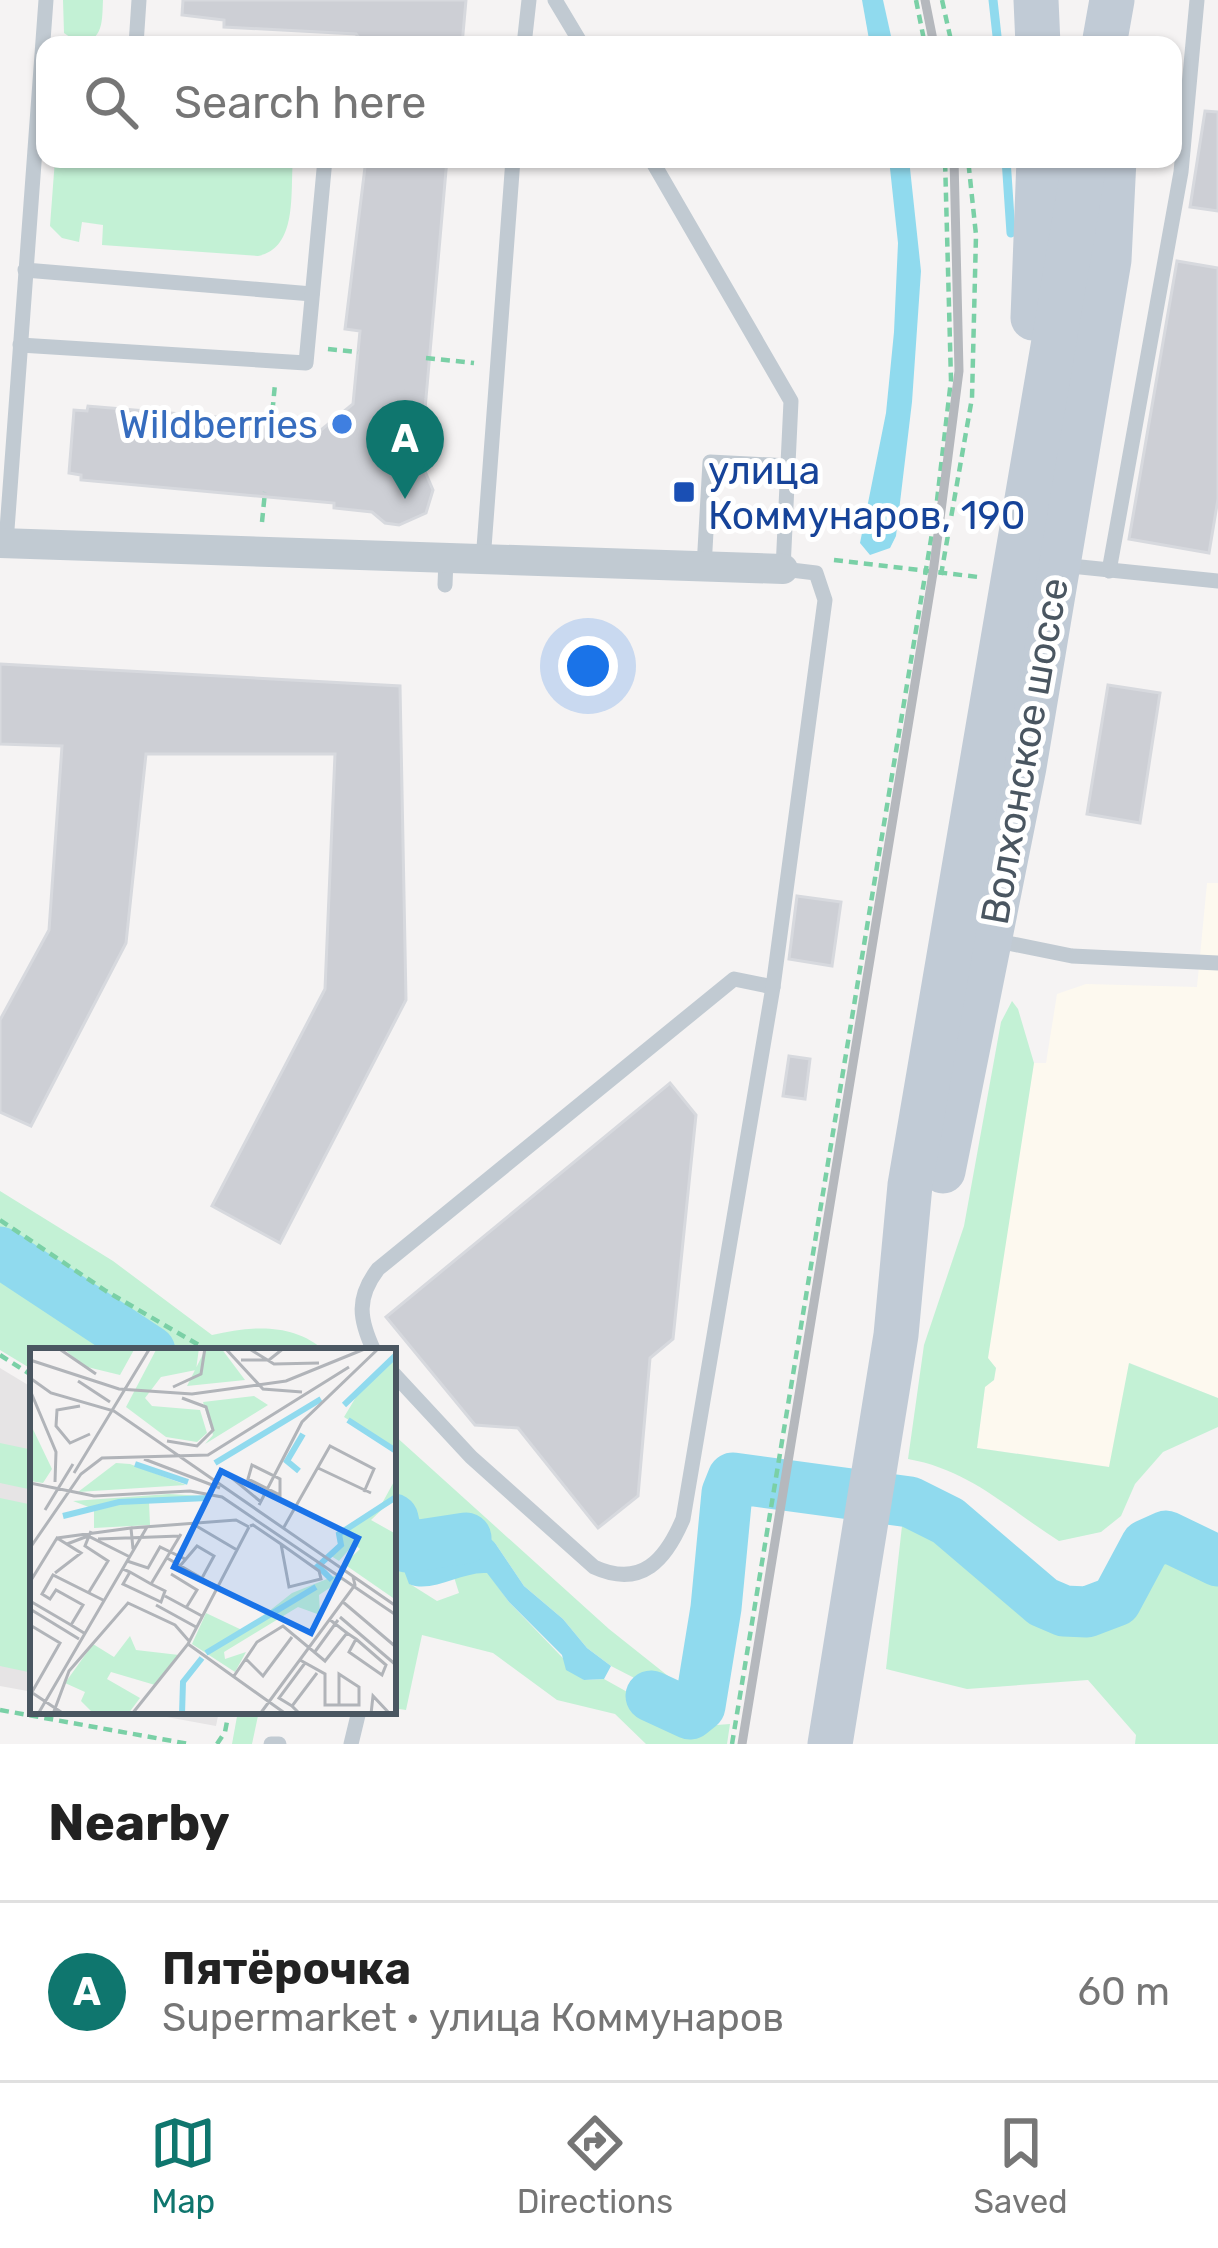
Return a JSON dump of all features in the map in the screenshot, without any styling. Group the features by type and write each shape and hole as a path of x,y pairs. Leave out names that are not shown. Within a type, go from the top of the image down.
{"main road":[{"path":"1036,0 1038,36"},
{"path":"1106,36 1112,0"},
{"path":"1120,36 1121,0"},
{"path":"1021,566 1039,168"},
{"name":"Волхонское шоссе","path":"830,1744 896,1335 934,1210 1021,566 1084,168"},
{"name":"Волхонское шоссе","path":"1021,566 1109,260 1114,168"}],"street":[{"path":"3,543 446,572 483,561 783,569"}],"lane":[{"path":"44,36 46,0"},
{"path":"137,36 140,0"},
{"path":"525,36 529,0"},
{"path":"555,0 577,36"},
{"path":"1182,161 1197,0"},
{"path":"3,543 36,141"},
{"path":"20,345 306,363 324,168"},
{"path":"483,561 511,168"},
{"path":"396,1376 471,1457 594,1567 609,1574 631,1573 654,1566 669,1551 683,1519 773,987 825,600 816,573 783,569 791,401 656,168"},
{"path":"1109,571 1181,168"},
{"path":"25,271 313,294"},
{"path":"704,567 710,462 789,466"},
{"path":"1021,566 1218,581"},
{"path":"972,936 1072,956 1218,963"},
{"path":"373,1348 361,1322 361,1304 364,1287 378,1269 734,979 773,987"}],"path":[{"path":"916,0 923,36"},
{"path":"942,0 950,36"},
{"path":"732,1744 924,571 951,380 945,168"},
{"path":"940,575 972,398 976,235 969,168"},
{"path":"308,347 358,352"},
{"path":"426,358 497,364"},
{"path":"271,426 278,361"},
{"path":"783,569 812,557 940,575 1021,566"},
{"path":"0,1220 106,1291 204,1348"},
{"path":"0,1355 30,1374"},
{"path":"0,1710 146,1740 190,1744"},
{"path":"217,1744 228,1714"}],"shaded area":[{"path":"1207,883 1218,883 1218,1398 1130,1363 1110,1467 977,1448 985,1386 994,1380 996,1368 987,1358 1034,1063 1046,1063 1057,994 1086,984 1197,987"},
{"path":"0,1368 30,1386 30,1691 0,1686"},
{"path":"150,1714 218,1714 216,1726"}],"green space":[{"path":"63,0 103,0 95,36 64,33"},
{"path":"54,168 293,168 286,231 271,251 258,256 102,245 103,225 82,222 79,242 62,238 50,226"},
{"path":"1012,1001 1034,1063 988,1358 996,1368 994,1380 985,1387 977,1448 1109,1467 1129,1363 1218,1398 1218,1427 1163,1452 1135,1484 1121,1516 1101,1532 1059,1541 969,1481 908,1459 924,1345 964,1226 1001,1022"},
{"path":"0,1191 113,1261 212,1335 271,1329 299,1335 321,1348 158,1348 0,1237"},
{"path":"0,1261 127,1348 30,1348 30,1368 0,1350"},
{"path":"396,1437 609,1629 692,1695 683,1703 611,1666 587,1648 563,1619 524,1586 495,1543 458,1527 429,1538 405,1532 396,1498"},
{"path":"0,1443 30,1449 30,1489 0,1483"},
{"path":"0,1498 30,1504 30,1672 0,1666"},
{"path":"903,1517 969,1550 1004,1593 1037,1620 1066,1627 1097,1625 1130,1597 1161,1547 1210,1570 1218,1578 1218,1744 1135,1744 1136,1735 1088,1680 967,1689 886,1669"},
{"path":"396,1545 410,1584 437,1601 459,1593 454,1577 488,1573 509,1602 584,1680 604,1679 690,1727 730,1724 727,1744 646,1744 615,1714 557,1700 493,1653 422,1635 406,1710 396,1708"},
{"path":"237,1714 258,1714 252,1744 232,1744"}],"water":[{"path":"862,0 883,0 891,36 868,36"},
{"path":"890,168 910,168 921,271 912,402 896,536 890,548 870,555 860,543 886,413 898,243"},
{"path":"475,1524 495,1543 524,1586 611,1666 604,1679 584,1680 566,1670 562,1655 487,1573 427,1586 409,1584 396,1549 405,1532 429,1538"}],"building":[{"path":"183,0 466,0 463,36 358,36 224,27 224,20 182,15"},
{"path":"1205,111 1218,112 1218,211 1190,207"},
{"path":"365,168 446,168 423,432 427,433 424,469 433,490 426,513 399,525 385,523 372,512 334,508 334,503 81,480 81,475 69,473 74,410 87,411 88,406 321,430 353,404 360,331 345,329"},
{"path":"1177,261 1218,268 1218,499 1209,553 1129,539"},
{"path":"0,664 400,686 406,1000 280,1243 212,1206 325,989 335,754 146,754 126,943 31,1126 0,1112 0,1020 49,930 62,746 0,744"},
{"path":"1108,685 1160,693 1140,823 1087,814"},
{"path":"797,896 841,902 832,966 789,959"},
{"path":"789,1056 810,1059 805,1099 783,1096"},
{"path":"670,1083 696,1115 673,1339 650,1358 638,1496 598,1528 518,1428 475,1425 386,1317"}],"waterway":[{"path":"993,0 997,36"},
{"path":"1007,168 1011,233"},
{"path":"0,1252 145,1348"},
{"path":"733,1478 734,1469"},
{"path":"651,1696 690,1714 700,1706 727,1493 733,1478 910,1502 948,1521 1043,1602 1064,1611 1087,1612 1116,1601 1146,1545 1166,1536 1218,1561"},
{"path":"396,1532 398,1541 407,1547 466,1538"}],"railway":[{"path":"925,0 932,36"},
{"path":"742,1744 933,573 959,371 954,168"}],"place":[{"name":"Wildberries","path":"342,424"},
{"name":"улица Коммунаров, 190","path":"684,492"},
{"name":"Пятёрочка","path":"405,499"}]}
